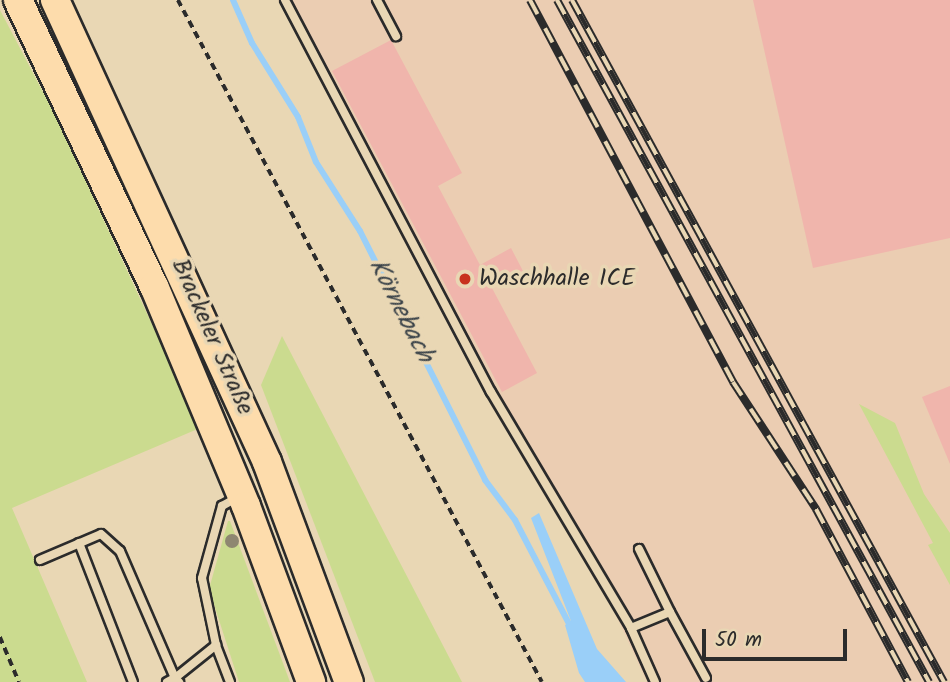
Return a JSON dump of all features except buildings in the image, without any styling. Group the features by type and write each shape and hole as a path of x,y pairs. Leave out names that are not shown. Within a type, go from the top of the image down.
{"highway":[{"name":"Brackeler Straße","path":"18,0 81,127 240,495 311,682"},
{"name":"Brackeler Straße","path":"55,0 267,462 349,682"},
{"path":"0,4 19,39 81,127"}],"lane":[{"path":"285,0 491,392 631,628 655,682"},
{"path":"377,0 396,36"},
{"path":"230,682 216,645 202,578 222,506 240,495"},
{"path":"40,560 101,534 120,551 174,681 216,645"},
{"path":"79,543 134,682"},
{"path":"639,549 706,678"},
{"path":"631,628 670,612"}],"path":[{"path":"178,0 542,682"},
{"path":"0,637 19,682"}],"shaded area":[{"path":"278,0 950,0 950,682 647,682 613,609 494,409"}],"green space":[{"path":"0,10 55,115 200,428 12,508 87,682 0,682"},
{"path":"282,336 462,682 375,682 261,385"},
{"path":"859,404 895,423 924,494 950,533 950,585 928,545 933,543"},
{"path":"228,521 290,682 239,682 209,589"}],"water":[{"path":"539,513 597,649 626,682 585,682 579,673 565,625 571,621 531,518"}],"waterway":[{"name":"Körnebach","path":"233,0 252,43 298,117 316,162 360,231 485,480 515,520 568,622"}],"railway":[{"path":"530,0 733,382 816,509 908,682"},
{"path":"557,0 929,682"},
{"path":"572,0 944,682"}],"place":[{"name":"Waschhalle ICE","path":"465,279"}]}
